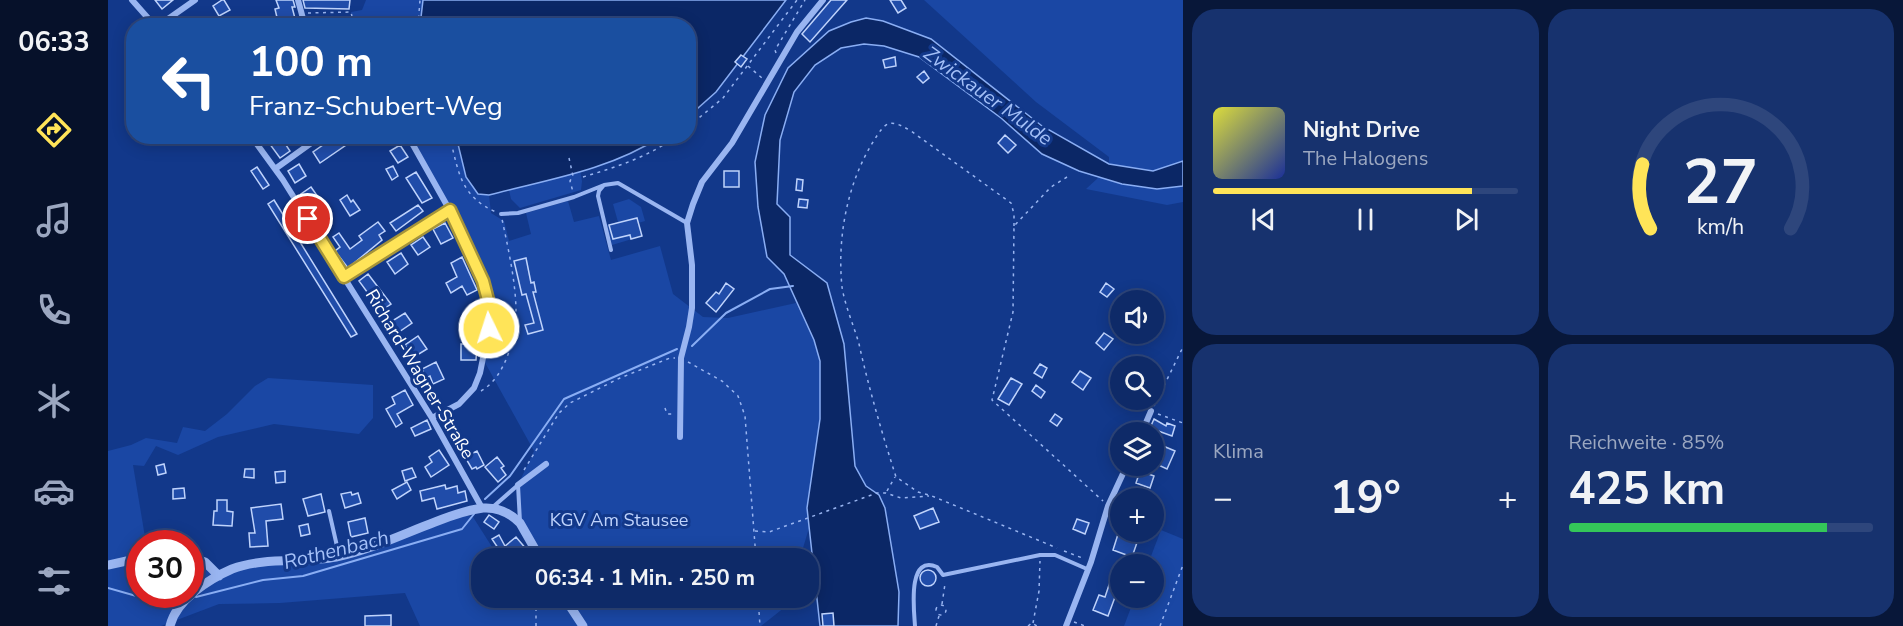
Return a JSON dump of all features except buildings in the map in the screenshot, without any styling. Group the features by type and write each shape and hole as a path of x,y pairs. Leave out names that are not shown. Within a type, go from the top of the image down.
{"street":[{"path":"132,0 149,18"},
{"path":"168,18 195,0"},
{"path":"298,0 303,18"},
{"path":"680,437 681,358 692,308 692,265 687,223 702,182 732,143 797,32 823,0"},
{"name":"Richard-Wagner-Straße","path":"257,144 344,277 487,508"},
{"path":"275,169 310,144"},
{"path":"413,144 450,210 483,281 489,304 489,328 480,373 474,388 459,404 432,418"},
{"path":"344,277 450,210"},
{"path":"1146,422 1151,411"},
{"path":"518,485 546,464"},
{"path":"1067,623 1091,562 1108,506 1122,476"},
{"path":"170,626 175,611 191,595 219,576 251,564 306,561 339,556 457,514 487,508 506,512 520,523 534,548"},
{"path":"108,565 126,561"},
{"path":"204,562 219,576"},
{"path":"571,608 583,626"}],"lane":[{"path":"501,214 518,213 574,197 604,185 618,183 687,223"},
{"path":"604,185 598,196 611,250"},
{"path":"487,508 518,485"},
{"path":"518,485 520,523"},
{"path":"329,511 339,556"},
{"path":"915,626 916,578 923,566 937,567 943,575 1040,555 1055,555 1088,570"}],"path":[{"path":"419,18 420,0"},
{"path":"696,120 723,98 797,0"},
{"path":"779,62 775,50 805,0"},
{"path":"302,13 351,12 352,18"},
{"path":"748,66 767,82"},
{"path":"1091,562 918,492 896,477 842,289 841,245 849,192 867,151 884,126 890,122 898,124 1011,202 1014,214 1014,312 992,400 1108,506"},
{"path":"452,144 462,184 483,206 501,214 513,277 516,309 511,342 502,369 487,388 478,393"},
{"path":"583,177 614,168 648,154 664,144"},
{"path":"569,158 573,176 570,181 574,197"},
{"path":"1014,226 1051,187 1067,177"},
{"path":"1183,347 1151,411 1183,423"},
{"path":"518,485 534,451 559,413 570,403 620,378 670,358 681,358 723,381 738,396 745,416 755,548"},
{"path":"665,408 667,414"},
{"path":"886,493 896,477"},
{"path":"754,531 769,532 877,493 886,493 901,498 932,496"},
{"path":"1028,626 1033,623 1039,591 1040,555 1036,540"},
{"path":"1160,626 1183,566"},
{"path":"942,605 945,584"},
{"path":"940,615 936,610 938,605 942,605"},
{"path":"936,626 940,615 946,611 942,605"},
{"path":"536,608 536,626"},
{"path":"759,608 760,626"},
{"path":"1033,623 1037,626"},
{"path":"1067,623 1085,626"}],"green space":[{"path":"366,0 423,0 421,18 352,18 351,12 362,10"},
{"path":"924,0 1183,0 1183,161 1153,171 1109,164 1109,157 1036,102"},
{"name":"KGV Am Stausee","path":"412,144 458,144 466,177 478,194 489,195 491,213 504,221 509,241 531,234 526,213 568,201 574,222 599,216 611,260 660,246 673,294 703,317 728,318 796,303 814,340 820,361 820,419 807,508 809,528 803,548 534,548 520,523 518,485 534,451 483,359 489,305 475,262"},
{"path":"580,170 581,190 520,208 511,199 509,190"},
{"path":"1099,177 1141,186 1183,186 1183,202 1167,205 1086,189"},
{"path":"629,199 641,207 645,221 638,223 642,236 612,245 607,225 618,222 613,204"},
{"path":"268,378 373,385 373,418 359,434 274,424 218,437 178,455 156,446 144,466 133,465 144,530 126,530 126,608 204,608 204,565 219,575 251,564 319,560 459,514 473,517 493,548 471,548 471,608 784,608 761,626 420,626 405,593 280,603 219,604 161,626 108,626 108,451 146,438 177,443 183,427 205,431 227,414 255,386"},
{"path":"1164,531 1183,539 1183,626 1124,626 1131,608 1164,608 1164,554 1152,554 1156,542 1164,542"}],"water":[{"path":"423,0 786,0 716,92 696,110 696,18 421,18"},
{"name":"Zwickauer Mulde","path":"866,18 883,21 931,39 1042,126 1109,164 1153,171 1183,161 1183,186 1157,189 1122,184 1079,171 1042,154 1001,118 919,57 884,46 864,44 841,48 815,65 794,92 780,140 777,204 790,217 790,255 827,283 844,344 855,466 866,486 879,495 885,508 899,592 898,626 820,626 819,548 811,548 807,508 820,419 820,361 814,340 784,274 767,257 758,207 755,162 765,115 788,68 829,31"},
{"path":"458,144 648,144 599,166 489,195 478,194 466,177"}],"waterway":[{"name":"Rothenbach","path":"692,346 726,313 770,289 793,286"},
{"name":"Rothenbach","path":"485,499 510,476 564,399 677,349"},
{"name":"Rothenbach","path":"204,595 263,580 303,576 462,529 474,514"},
{"name":"Rothenbach","path":"108,588 126,593"}],"route":[{"path":"308,219 344,277 450,210 483,281 489,304 489,328"}]}
